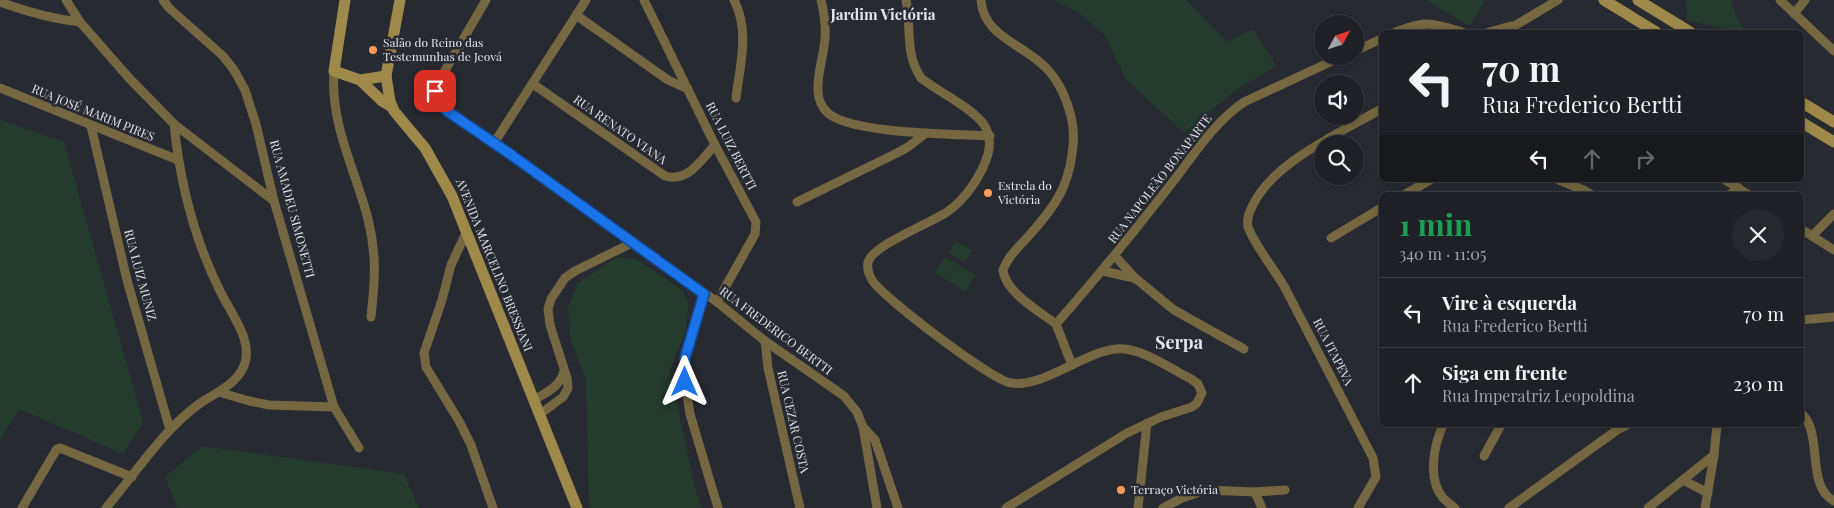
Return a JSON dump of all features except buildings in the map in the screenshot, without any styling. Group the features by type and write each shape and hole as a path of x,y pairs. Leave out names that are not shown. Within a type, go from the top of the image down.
{"street":[{"path":"66,0 80,22 129,78 174,124 274,201"},
{"name":"RUA AMADEU SIMONETTI","path":"163,0 169,8 222,56 234,70 245,90 256,124 274,201 334,407 359,448"},
{"path":"345,0 332,92 335,111 368,218 374,253 375,276 371,317"},
{"name":"AVENIDA MARCELINO BRESSIANI","path":"400,0 386,76 387,90 392,107 426,148 452,196 577,508"},
{"name":"RUA FREDERICO BERTTI","path":"486,0 459,42 436,86 436,98 441,105 634,242 717,302 765,341 844,396 857,412 863,427 877,508"},
{"path":"494,143 586,0"},
{"name":"RUA LUIZ BERTTI","path":"644,0 715,145 754,217 757,227 747,250 717,302"},
{"path":"734,0 740,12 743,25 743,42 736,98"},
{"path":"821,0 825,38 818,90 820,101 824,109 830,114 841,120 862,126 926,133 990,136"},
{"path":"906,0 911,59 914,68 921,78 932,87 975,116 986,128 990,136 990,148 977,177 960,200 947,212 876,251 870,257 868,272 872,280 880,290 904,311 989,373 1009,383 1020,384 1038,380 1101,353 1116,349 1126,349 1143,354 1191,379 1201,388 1202,393 1197,403 1180,412 1147,423 1006,508"},
{"path":"980,0 984,15 989,24 1040,62 1056,80 1065,96 1072,122 1073,144 1070,171 1064,188 1051,209 1008,258 1003,270 1007,283 1014,291 1056,324 1072,365"},
{"path":"1507,30 1558,0"},
{"path":"1604,0 1653,30"},
{"path":"1638,0 1687,30"},
{"path":"1780,0 1834,51"},
{"path":"1794,14 1805,0"},
{"path":"0,2 26,12 55,19 80,22"},
{"path":"576,15 668,80 688,89"},
{"path":"1401,30 1412,25 1426,23 1456,30"},
{"path":"1497,30 1516,25"},
{"path":"1364,47 1379,40"},
{"name":"RUA NAPOLEÃO BONAPARTE","path":"1056,324 1103,271 1210,134 1235,108 1253,97 1323,65"},
{"path":"334,72 360,80 386,76"},
{"path":"360,80 382,101 392,107"},
{"name":"RUA RENATO VIANA","path":"533,84 665,176 674,179 686,175 715,145"},
{"name":"RUA JOSÉ MARIM PIRES","path":"0,88 178,160"},
{"path":"1804,104 1834,122"},
{"name":"RUA ITAPEVA","path":"1358,508 1373,484 1376,470 1373,458 1276,272 1253,237 1248,223 1251,208 1263,188 1278,172 1306,153 1379,110"},
{"path":"106,508 170,430 191,411 231,383 243,368 246,348 243,336 216,282 200,240 178,160 174,124"},
{"path":"1804,124 1834,142"},
{"name":"RUA LUIZ MUNIZ","path":"91,126 127,280 170,430"},
{"path":"797,202 908,148 926,133"},
{"path":"1409,192 1427,182"},
{"path":"1565,182 1587,192"},
{"path":"1728,182 1745,192"},
{"path":"1733,192 1739,188"},
{"path":"1331,238 1379,209"},
{"path":"1812,236 1834,214"},
{"path":"467,231 451,265 442,300 424,353 424,360 432,378 459,420 471,445 493,508"},
{"path":"1804,231 1834,250"},
{"path":"540,414 558,402 566,393 568,384 550,325 548,309 550,298 570,275 634,242"},
{"path":"1115,256 1157,298 1188,319 1244,349"},
{"path":"1103,271 1135,278"},
{"path":"704,294 685,358 685,382 690,414 718,508"},
{"path":"1804,320 1834,317"},
{"name":"RUA CEZAR COSTA","path":"765,341 768,368 800,508"},
{"path":"534,400 556,387 564,371"},
{"path":"219,392 270,405 334,407"},
{"path":"1804,417 1810,425 1820,485 1824,494 1834,501"},
{"path":"1138,508 1147,423"},
{"name":"RUA FREDERICO BERTTI","path":"863,427 874,440 898,508"},
{"path":"1442,427 1435,446 1434,479 1442,497 1455,508"},
{"path":"1484,456 1500,427"},
{"path":"1509,508 1623,427"},
{"path":"1705,508 1717,427"},
{"path":"22,508 52,456 60,448 132,477"},
{"path":"1648,508 1714,455"},
{"path":"1683,480 1708,493"},
{"path":"1163,508 1182,498 1206,490 1255,492 1285,490"},
{"path":"1255,492 1262,508"}],"green space":[{"path":"1054,0 1186,0 1227,42 1253,29 1276,66 1236,90 1184,133 1125,78 1104,34 1077,12"},
{"path":"1426,0 1485,0 1470,26"},
{"path":"1686,0 1731,0 1738,20 1745,30 1730,30 1687,20"},
{"path":"0,120 64,142 143,422 123,454 19,409 0,440"},
{"path":"955,241 972,250 965,263 949,253"},
{"path":"617,257 637,260 682,290 689,305 685,332 670,371 695,488 702,508 591,508 589,502 586,380 570,337 568,307 578,283"},
{"path":"945,257 975,275 966,292 935,272"},
{"path":"202,446 404,474 419,508 177,508 165,477"}],"place":[{"name":"Salão do Reino das Testemunhas de Jeová","path":"373,50"},
{"name":"Estrela do Victória","path":"988,193"},
{"name":"Terraço Victória","path":"1121,490"}],"district":[{"name":"Jardim Victória","path":"883,15"},
{"name":"Serpa","path":"1179,343"}],"route":[{"path":"435,91 436,98 447,111 634,242 704,294 685,358 685,382"}]}
